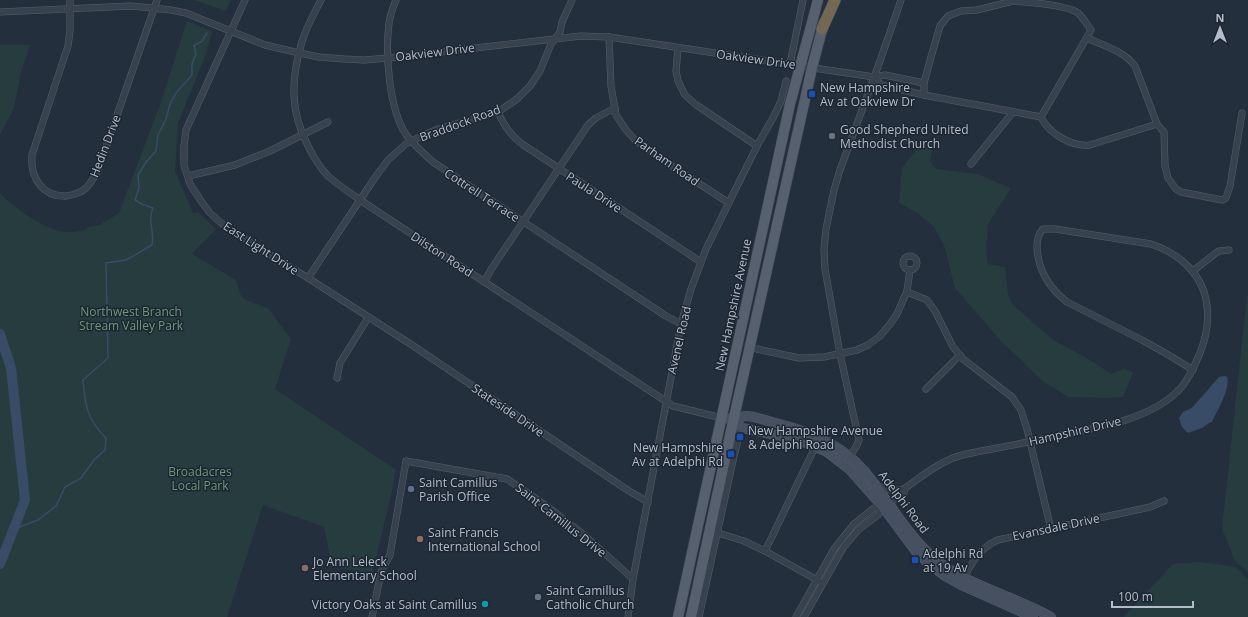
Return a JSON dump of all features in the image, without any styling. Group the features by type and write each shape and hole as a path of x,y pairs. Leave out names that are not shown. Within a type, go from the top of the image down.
{"highway":[{"path":"822,29 835,0"}],"main road":[{"name":"New Hampshire Avenue","path":"678,617 784,133 795,65 818,0"},
{"name":"New Hampshire Avenue","path":"691,617 812,68 830,0"},
{"name":"Adelphi Road","path":"722,418 734,419 747,416 797,428 820,437 850,456 877,486 885,505 917,553 945,576 1033,617"},
{"path":"734,419 742,428"},
{"name":"Adelphi Road","path":"742,428 796,439 827,452 849,469 885,505 928,553 964,577 1051,617"}],"street":[{"name":"Hedin Drive","path":"70,0 70,31 68,46 32,155 31,165 33,174 44,190 59,196 73,195 86,189 96,173 157,0"},
{"name":"East Light Drive","path":"245,0 186,130 184,165 190,184 210,213 220,222 368,318"},
{"name":"Dilston Road","path":"321,0 301,44 294,76 293,96 296,115 302,135 313,155 327,175 339,186 672,406 722,418"},
{"name":"Cottrell Terrace","path":"396,0 389,22 387,41 389,71 394,105 407,135 423,154 523,222 680,324"},
{"name":"Braddock Road","path":"308,278 374,179 388,160 407,143 438,129 498,112 517,99 530,86 540,71 551,44 560,32 562,22 572,0"},
{"path":"795,65 803,0"},
{"path":"850,456 859,440 840,354 825,269 824,249 826,230 834,190 840,170 901,0"},
{"path":"924,95 924,83 940,26 948,16 961,11 977,10 1013,1 1035,3 1063,7 1077,13 1091,30 1042,117 1044,123 1062,139 1082,146 1090,145 1157,124"},
{"name":"Oakview Drive","path":"0,12 131,6 171,10 186,13 265,45 319,57 364,60 555,38 581,36 609,37 874,77 884,75 924,83"},
{"name":"Parham Road","path":"609,37 611,86 616,115 626,130 636,141 661,159 729,203"},
{"path":"1087,38 1122,54 1131,61 1140,77 1157,124 1164,132 1166,173 1172,184 1181,192 1222,200 1226,198 1242,113"},
{"path":"678,48 676,71 678,81 685,95 695,104 757,146"},
{"path":"874,77 881,85 924,95 1042,117"},
{"name":"Avenel Road","path":"628,617 633,579 680,324 706,249 757,146 779,106 786,81"},
{"path":"484,282 588,125 596,118 615,108"},
{"name":"Paula Drive","path":"498,112 504,125 512,136 522,144 701,262"},
{"path":"971,164 1013,112"},
{"path":"188,176 235,165 270,151 328,122"},
{"name":"Hampshire Drive","path":"885,505 904,493 904,489 937,466 954,457 1100,427 1147,411 1166,400 1176,392 1184,384 1193,370 1205,340 1208,328 1208,316 1205,296 1193,271 1170,252 1151,244 1049,229 1043,230 1038,235 1038,255 1042,270 1054,290 1067,302 1154,347 1193,370"},
{"path":"1193,271 1219,251 1228,250"},
{"path":"757,349 799,358 824,357 840,354 857,350 868,345 880,336 897,314 907,292 910,270"},
{"path":"907,292 927,300 953,347 977,370 1012,396 1021,410 1026,424 1051,529"},
{"path":"337,378 340,363 368,318"},
{"name":"Stateside Drive","path":"368,318 412,345 628,491 648,502"},
{"path":"926,389 960,355"},
{"path":"699,617 732,465 742,428"},
{"path":"766,551 820,437"},
{"name":"Saint Camillus Drive","path":"372,617 381,572 390,555 406,461 507,479 583,534 633,579"},
{"path":"877,486 894,490 904,489"},
{"name":"Evansdale Drive","path":"964,577 976,556 991,543 998,540 1150,507 1164,501"},
{"path":"804,617 834,548 854,524 874,508 885,505"},
{"path":"796,617 843,548 859,529 878,515 885,505"},
{"path":"854,524 859,529"},
{"path":"718,533 744,541 766,551 820,582"}],"green space":[{"path":"194,0 231,0 225,11"},
{"name":"Northwest Branch Stream Valley Park","path":"187,21 212,31 206,54 178,123 175,171 193,213 198,212 216,229 192,254 236,280 241,296 246,300 268,308 291,339 275,389 396,470 372,575 332,566 324,527 263,505 227,617 0,617 0,193 31,218 59,231 70,232 86,230 88,227 100,225 119,213 161,102"},
{"path":"0,45 30,45 21,72 14,108 0,135"},
{"path":"933,140 930,161 936,169 977,174 1011,188 988,224 986,248 988,264 1005,267 1008,294 1012,304 1053,340 1092,361 1111,374 1124,369 1133,372 1123,397 1068,397 1044,382 999,339 955,288 944,245 934,227 919,214 899,203 902,168 921,144"},
{"path":"1247,296 1248,572 1235,561 1222,528"},
{"path":"1198,562 1236,567 1248,579 1248,617 1124,617 1173,564"}],"water":[{"path":"1219,377 1227,377 1228,382 1227,387 1223,400 1212,422 1202,428 1188,433 1182,427 1179,418 1183,412 1192,408"}],"waterway":[{"path":"14,529 38,520 56,506 65,487 81,478 94,460 105,450 106,438 95,425 88,412 83,380 108,358 106,263 126,260 152,245 153,235 151,213 153,208 135,200 139,188 138,175 146,162 156,151 158,135 166,119 170,104 176,93 192,75 192,64 196,54 194,46 202,41 207,33"},
{"path":"0,334 11,368 25,500 0,564"}],"place":[{"name":"New Hampshire Av at Oakview Dr","path":"812,94"},
{"name":"Good Shepherd United Methodist Church","path":"832,136"},
{"name":"New Hampshire Avenue & Adelphi Road","path":"740,437"},
{"name":"New Hampshire Av at Adelphi Rd","path":"731,454"},
{"name":"Saint Camillus Parish Office","path":"411,489"},
{"name":"Saint Francis International School","path":"420,539"},
{"name":"Adelphi Rd at 19 Av","path":"915,560"},
{"name":"Jo Ann Leleck Elementary School","path":"305,568"},
{"name":"Saint Camillus Catholic Church","path":"538,597"},
{"name":"Victory Oaks at Saint Camillus","path":"485,604"}],"park label":[{"name":"Broadacres Local Park","path":"200,478"}]}
